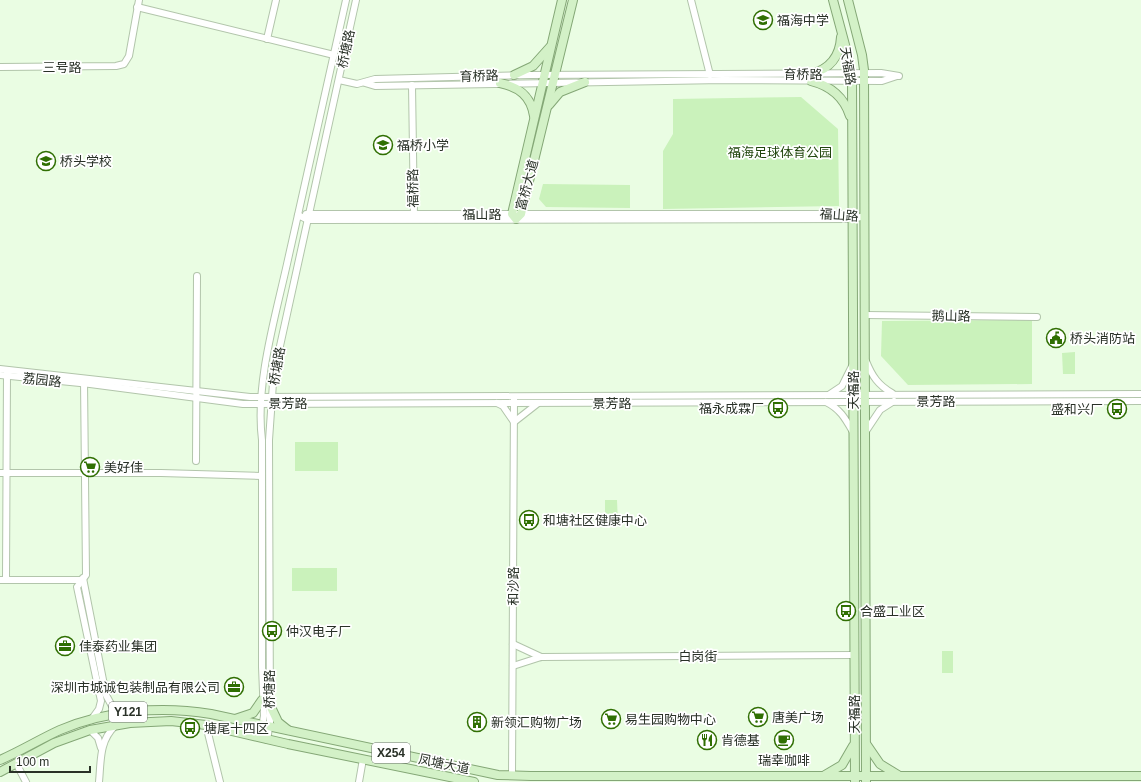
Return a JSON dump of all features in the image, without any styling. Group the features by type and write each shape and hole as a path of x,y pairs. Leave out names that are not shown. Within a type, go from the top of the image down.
{"main road":[{"name":"富桥大道","path":"516,215 533,125 562,0"},
{"name":"富桥大道","path":"516,215 547,109 573,0"},
{"name":"天福路","path":"833,0 841,28 851,77 855,779"},
{"name":"天福路","path":"848,0 862,55 864,77 866,779"},
{"path":"841,28 840,47 833,62 811,78 828,86 842,99 847,108 852,126"},
{"path":"514,75 528,70 539,61 553,41"},
{"path":"547,109 560,92 585,82"},
{"path":"500,83 518,89 528,99 534,115 533,125"},
{"path":"232,719 253,713 262,700"},
{"path":"270,705 278,722 292,732"},
{"name":"凤塘大道","path":"0,760 62,729 91,720 123,713 154,710 184,711 232,719 486,773 512,780 819,777 866,779 901,776 1141,776"},
{"name":"凤塘大道","path":"0,772 54,744 90,730 140,722 171,721 206,725 264,739 474,782"},
{"path":"819,777 836,770 842,765 855,744"},
{"path":"866,744 880,764 901,776"}],"street":[{"path":"267,39 276,0"},
{"name":"桥塘路","path":"266,726 262,700 260,404 278,306 346,0"},
{"name":"桥塘路","path":"264,739 270,705 268,506 271,403 280,346 356,0"},
{"path":"691,0 710,74"},
{"path":"138,3 334,56"},
{"name":"三号路","path":"0,67 116,66 124,64 130,56 138,3"},
{"path":"560,11 570,13"},
{"name":"育桥路","path":"365,83 375,86 500,83 554,78 710,74 811,78"},
{"name":"育桥路","path":"339,80 357,84 376,79 514,75 544,79"},
{"name":"育桥路","path":"554,78 585,82 864,77"},
{"name":"福桥路","path":"412,85 414,216"},
{"name":"福山路","path":"298,215 309,217 516,215 865,216"},
{"path":"196,461 197,276"},
{"name":"鹅山路","path":"865,315 1037,317"},
{"path":"866,360 874,379 893,398 880,410 866,431"},
{"path":"830,394 842,386 853,365"},
{"path":"3,373 3,580 83,580"},
{"name":"荔园路","path":"3,373 84,381"},
{"path":"84,381 85,565 82,573 106,695 112,706 123,713"},
{"name":"景芳路","path":"84,381 196,395 243,404 497,403 514,400 540,403 824,402 853,398 1141,401"},
{"name":"景芳路","path":"196,395 244,397 272,396 514,400 830,394 853,398"},
{"name":"景芳路","path":"893,398 1141,394"},
{"name":"和沙路","path":"512,780 514,400"},
{"path":"824,402 837,407 844,415 853,432"},
{"path":"497,403 503,406 514,422 532,407 540,403"},
{"path":"3,473 261,474"},
{"path":"83,580 77,587 101,701 99,709 91,720"},
{"path":"513,644 541,656"},
{"name":"白岗街","path":"541,656 854,655"},
{"path":"513,666 541,656"},
{"path":"99,782 102,750 106,737 116,725"},
{"path":"206,725 220,782"},
{"path":"90,730 98,738 102,750"},
{"path":"358,782 363,759"},
{"path":"16,763 26,782"}],"green space":[{"name":"福海足球体育公园","path":"801,97 838,129 839,206 663,209 663,151 673,134 673,99"},
{"path":"543,184 630,185 630,208 546,207 539,199"},
{"path":"1032,320 1032,384 908,385 881,356 882,321"},
{"path":"1075,352 1075,374 1063,374 1062,353"},
{"path":"295,442 338,442 338,471 295,471"},
{"path":"605,500 617,500 618,524 605,524"},
{"path":"292,568 337,568 337,591 292,591"},
{"path":"942,651 953,651 953,673 942,673"}],"place":[{"name":"福海中学","path":"763,20"},
{"name":"福桥小学","path":"383,145"},
{"name":"桥头学校","path":"46,161"},
{"name":"桥头消防站","path":"1056,338"},
{"name":"福永成霖厂","path":"778,408"},
{"name":"盛和兴厂","path":"1117,409"},
{"name":"美好佳","path":"90,467"},
{"name":"和塘社区健康中心","path":"529,520"},
{"name":"合盛工业区","path":"846,611"},
{"name":"仲汉电子厂","path":"272,631"},
{"name":"佳泰药业集团","path":"65,646"},
{"name":"深圳市城诚包装制品有限公司","path":"234,687"},
{"name":"唐美广场","path":"758,717"},
{"name":"易生园购物中心","path":"611,719"},
{"name":"新领汇购物广场","path":"477,722"},
{"name":"塘尾十四区","path":"190,728"},
{"name":"肯德基","path":"707,740"},
{"name":"瑞幸咖啡","path":"784,740"}]}
